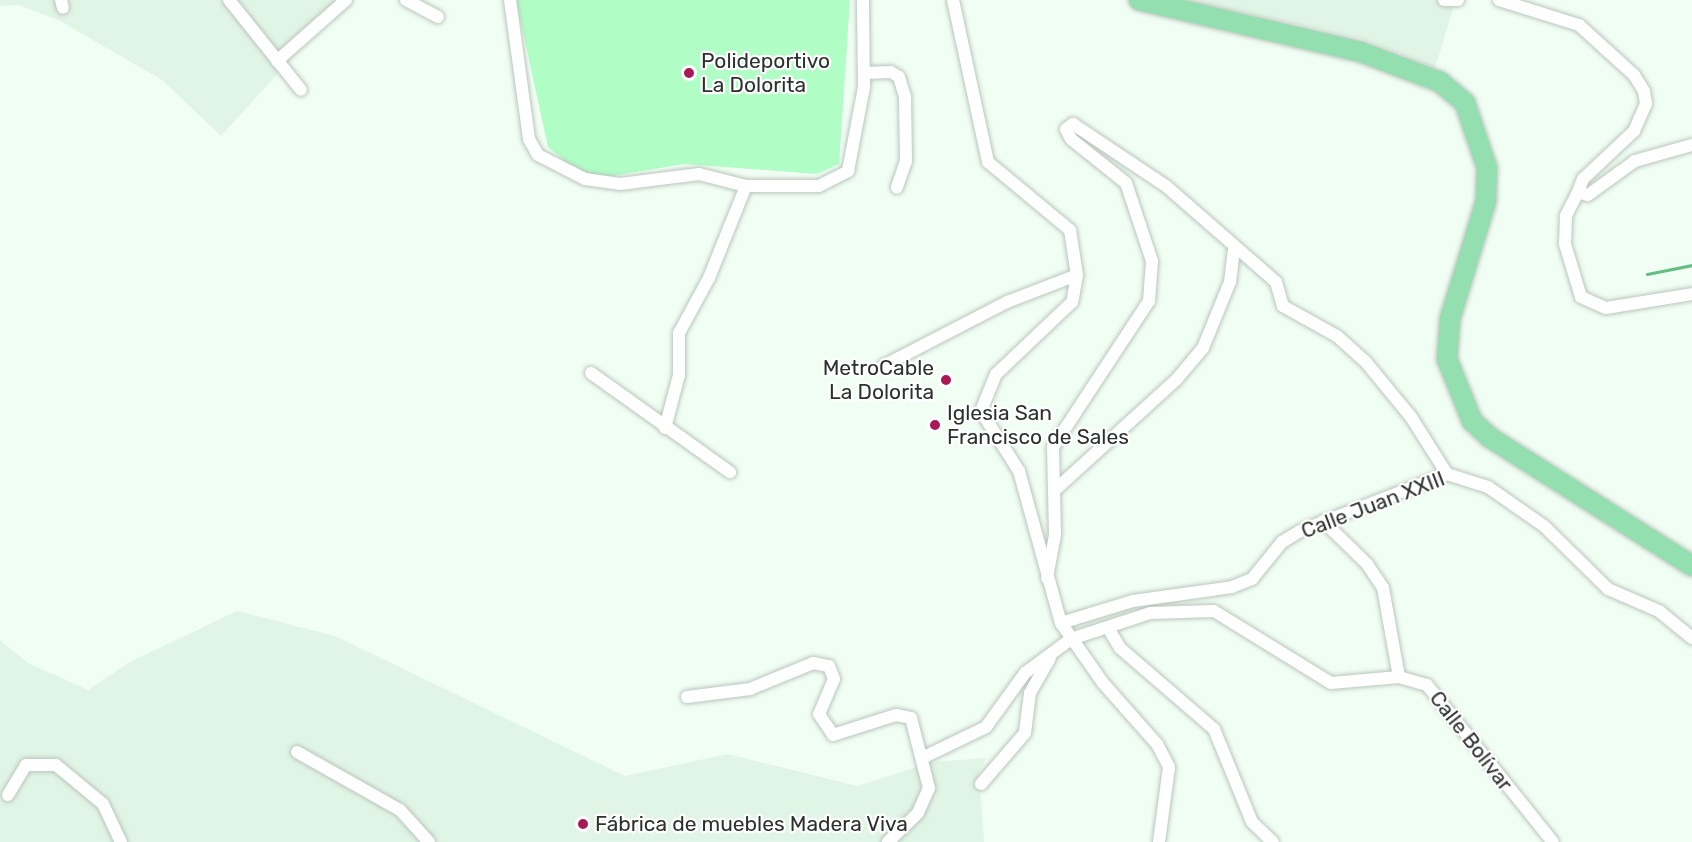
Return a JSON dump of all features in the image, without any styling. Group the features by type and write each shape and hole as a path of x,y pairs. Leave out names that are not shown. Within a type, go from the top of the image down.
{"main road":[{"path":"1139,0 1361,52 1440,82 1465,103 1487,168 1486,201 1450,319 1447,359 1472,421 1489,437 1692,566"}],"street":[{"path":"229,0 301,90"},
{"path":"277,61 346,0"},
{"path":"406,0 438,17"},
{"path":"510,0 529,139 538,155 585,179 620,184 699,174 746,186 819,186 848,171 865,73 863,0"},
{"path":"953,0 988,162 1070,230 1077,274 1072,302 996,374 981,411 1019,471 1061,623 1071,639 1158,744 1169,767 1159,842"},
{"path":"1444,0 1458,0"},
{"path":"1499,0 1579,25 1634,75 1644,92 1646,104 1634,131 1583,179 1566,216 1565,244 1581,297 1605,308 1692,294"},
{"path":"865,73 891,72 899,77 905,97 906,161 897,187"},
{"path":"1047,578 1056,535 1053,447 1149,301 1152,261 1126,183 1066,129 1073,124 1129,157 1234,250 1276,282 1283,306 1337,336 1365,361 1411,417 1447,474"},
{"path":"1578,192 1588,195 1635,161 1692,145"},
{"path":"665,428 679,375 679,333 709,278 746,186"},
{"path":"1056,490 1176,381 1203,348 1230,282 1234,250"},
{"path":"883,366 1007,302 1077,274"},
{"path":"591,373 665,428 730,472"},
{"name":"Calle Juan XXIII","path":"1061,623 1133,600 1232,587 1251,579 1282,542 1323,521 1447,474 1488,487 1544,526 1608,589 1659,611 1692,638"},
{"path":"1323,521 1367,564 1383,588 1399,677"},
{"name":"Calle Bolívar","path":"1071,639 1150,613 1214,611 1331,682 1399,677 1427,684 1553,842"},
{"path":"1108,628 1120,648 1214,729 1251,822 1273,842"},
{"path":"922,758 986,727 1025,673 1071,639"},
{"path":"981,784 1025,733 1030,693 1052,654"},
{"path":"687,697 750,688 813,663 829,666 834,679 819,714 822,726 833,735 896,715 910,718 929,788 918,813 888,842"},
{"path":"297,752 400,810 429,842"},
{"path":"8,795 26,765 56,765 103,804 121,842"}],"shaded area":[{"path":"0,0 345,0 221,136 162,80 60,21 19,5 0,6"},
{"path":"1185,0 1456,0 1435,68 1363,39"},
{"path":"237,611 335,636 625,776 728,754 857,786 933,762 986,758 979,773 984,842 0,842 0,640 28,663 88,690 130,662"}],"green space":[{"name":"Polideportivo La Dolorita","path":"516,0 850,0 839,164 817,174 684,164 588,180 548,147"}],"waterway":[{"path":"1647,274 1692,265"}],"place":[{"name":"Polideportivo La Dolorita","path":"689,73"},
{"name":"MetroCable La Dolorita","path":"946,380"},
{"name":"Iglesia San Francisco de Sales","path":"935,425"},
{"name":"Fábrica de muebles Madera Viva","path":"583,824"}]}
